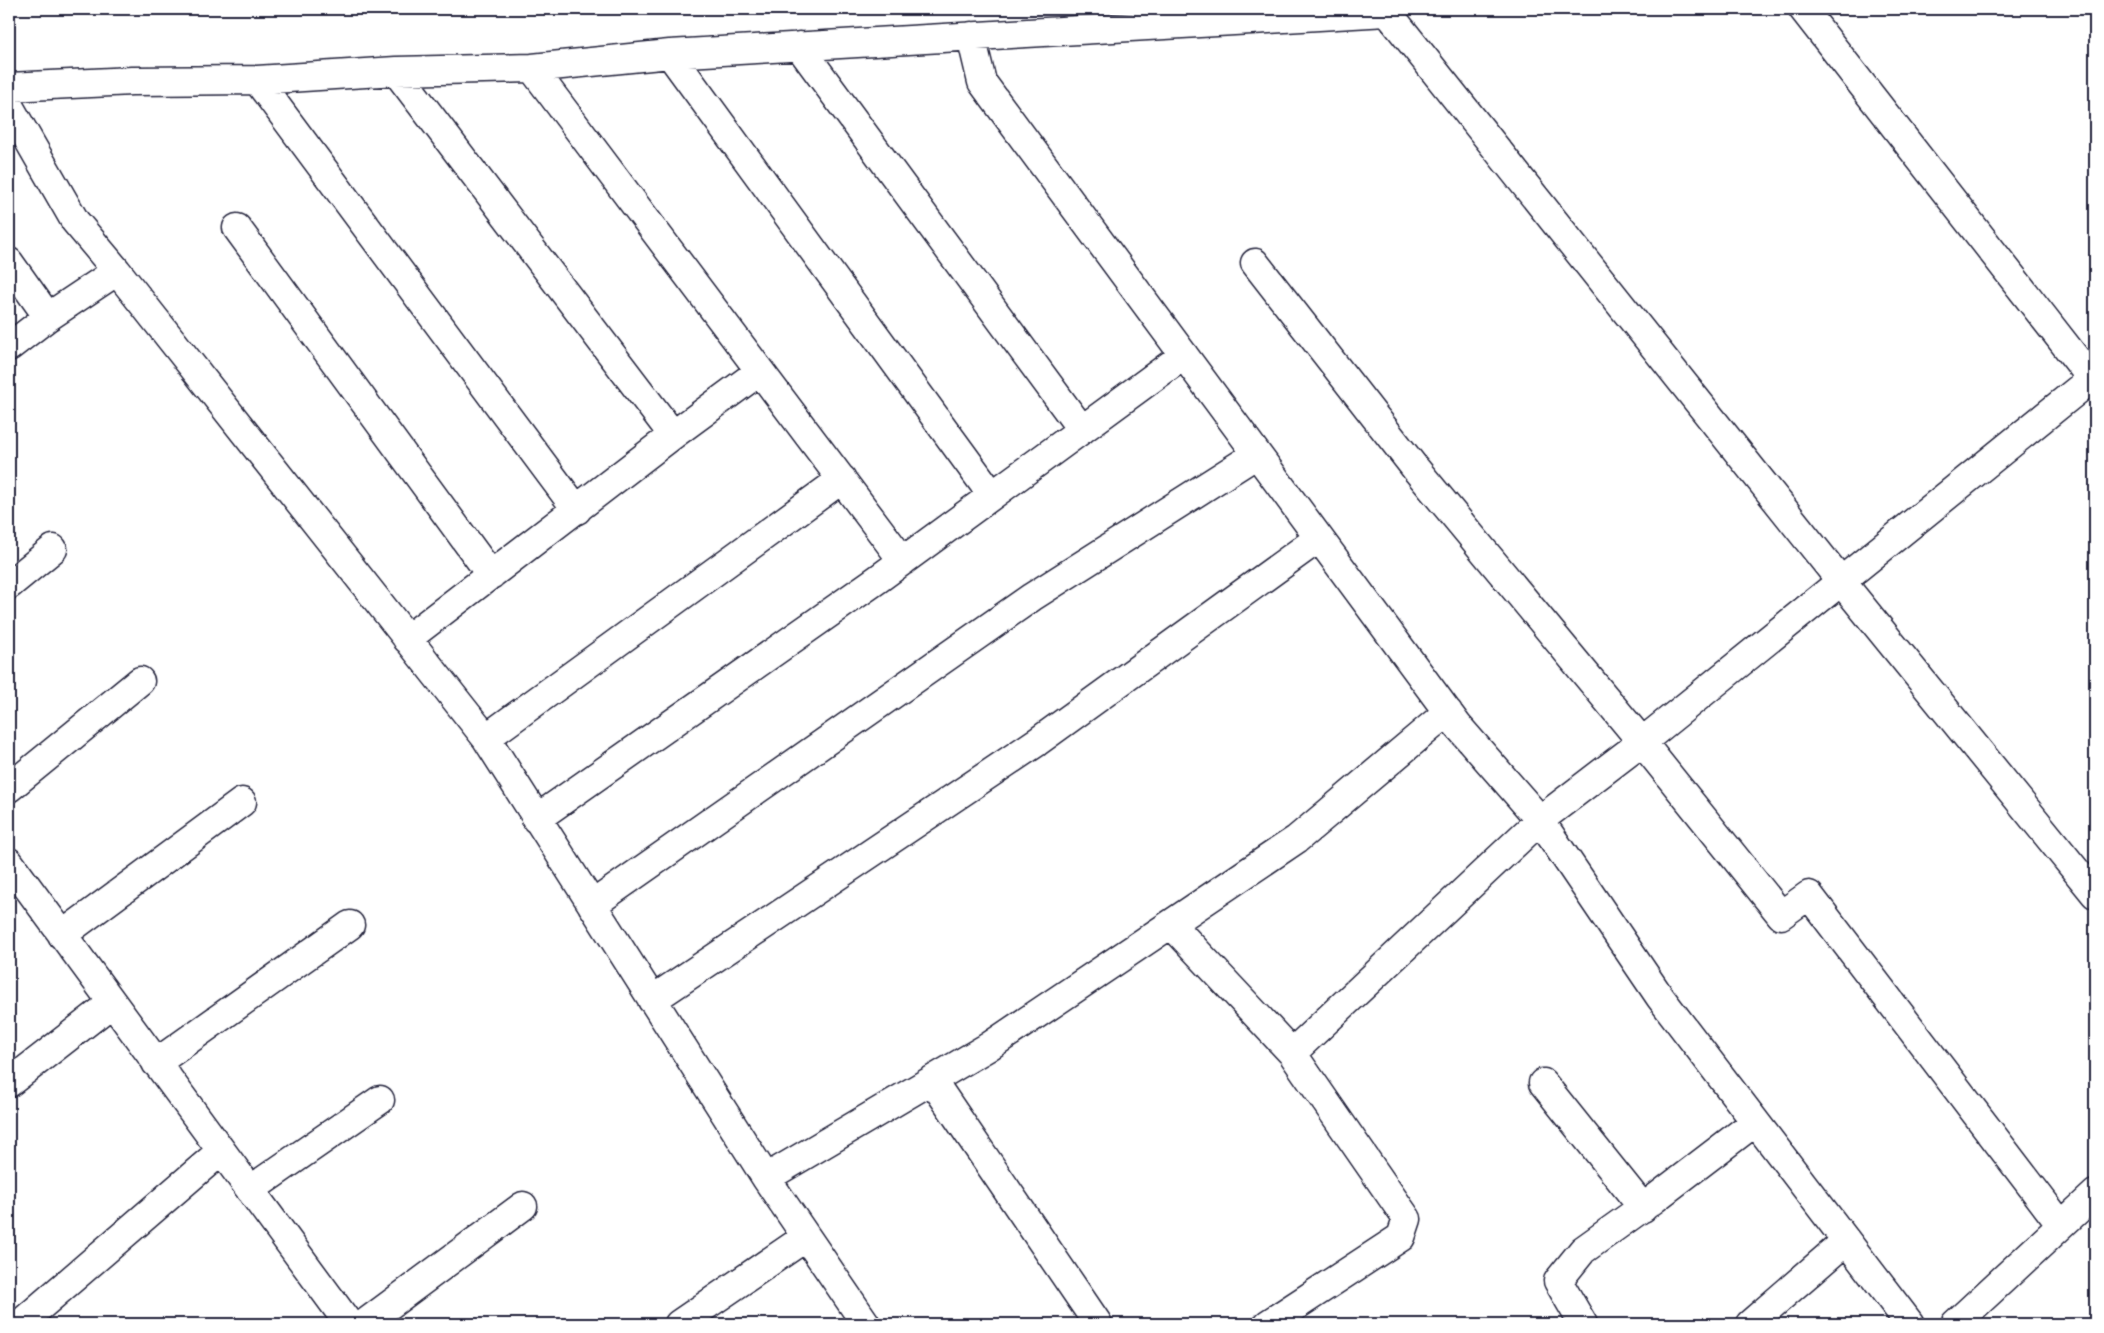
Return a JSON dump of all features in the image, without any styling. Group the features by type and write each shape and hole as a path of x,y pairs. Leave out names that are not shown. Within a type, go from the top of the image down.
{"street":[{"path":"9,87 132,81 256,80 396,71 532,68 670,54 1386,10 1840,580 2095,894"},
{"path":"1292,1053 1540,820 1642,742 1840,580 2094,379 1808,11"},
{"path":"971,36 982,82 1448,712 1540,820 1660,997 1910,1324"},
{"path":"799,46 1082,430"},
{"path":"670,54 992,496"},
{"path":"532,68 903,561"},
{"path":"396,71 673,435"},
{"path":"256,80 577,510"},
{"path":"9,106 74,221 117,271 486,738 766,1178 866,1324"},
{"path":"237,228 491,575"},
{"path":"9,262 48,317"},
{"path":"1255,263 1415,468 1642,742 1780,915 1809,895 2060,1225"},
{"path":"9,347 48,317 117,271"},
{"path":"536,818 903,561 1184,355"},
{"path":"407,639 673,435 760,371"},
{"path":"592,905 1032,597 1257,454"},
{"path":"486,738 842,479"},
{"path":"652,1000 1037,742 1319,538"},
{"path":"9,585 53,549"},
{"path":"9,788 140,681"},
{"path":"766,1178 988,1046 1297,839 1448,712"},
{"path":"62,935 242,802"},
{"path":"9,862 349,1324"},
{"path":"1171,924 1292,1053 1407,1219 1401,1237 1268,1324"},
{"path":"156,1063 350,925"},
{"path":"9,1083 112,1003"},
{"path":"932,1080 1098,1324"},
{"path":"1543,1083 1643,1208"},
{"path":"250,1190 380,1100"},
{"path":"1583,1324 1558,1281 1583,1250 1643,1208 1755,1122"},
{"path":"20,1324 221,1151"},
{"path":"1954,1324 2095,1194"},
{"path":"364,1324 524,1206"},
{"path":"679,1324 806,1237"},
{"path":"1750,1324 1846,1241"}]}
